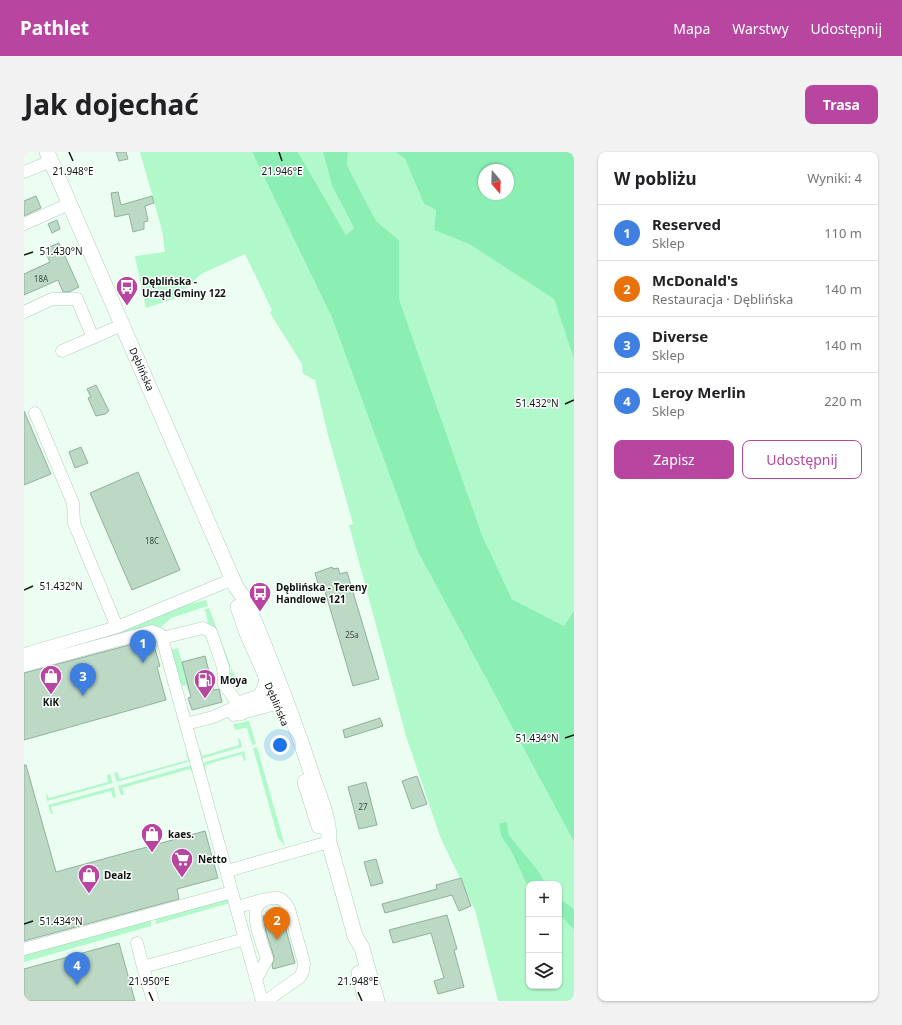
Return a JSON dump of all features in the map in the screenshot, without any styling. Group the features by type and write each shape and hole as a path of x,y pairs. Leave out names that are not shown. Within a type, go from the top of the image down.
{"main road":[{"name":"Dęblińska","path":"49,156 235,583 246,601 280,698"},
{"name":"Dęblińska","path":"235,583 238,606 247,633 264,672 280,698 301,740 322,803 328,826 329,842 355,936 362,948 377,1001"},
{"name":"Dęblińska","path":"355,936 353,946 366,1001"}],"lane":[{"path":"24,172 49,156"},
{"path":"24,224 69,204"},
{"path":"24,312 52,299 77,299 93,338"},
{"path":"62,351 122,325"},
{"path":"35,413 73,503 74,523 117,627"},
{"path":"24,654 117,627 235,583"},
{"path":"162,638 203,628 211,632 223,666 224,684 240,709"},
{"path":"24,666 152,631 160,634 262,1001"},
{"path":"258,696 263,689 265,681 264,672"},
{"path":"240,709 243,701 258,696 280,698"},
{"path":"186,724 280,698"},
{"path":"227,871 329,842"},
{"path":"24,949 232,892"},
{"path":"237,907 272,898 280,899 289,909 304,963 303,971 300,977 266,1001"},
{"path":"256,979 267,959 256,918 258,904 264,900"},
{"path":"144,967 245,939"},
{"path":"137,943 153,1001"}],"shaded area":[{"path":"140,152 252,152 332,318 417,550 574,842 574,909 562,900 562,881 544,881 540,873 509,835 507,822 501,836 511,851 526,883 526,989 562,989 562,917 574,930 574,1001 498,1001 475,910 441,839 406,736 349,525 353,524 328,435 315,380 303,374 302,364 270,313 272,310 245,254 201,274 176,298 146,308 135,256 165,252 162,230"},
{"path":"252,152 298,152 346,235 354,228 332,186 323,152 348,152 347,165 376,221 399,240 399,299 482,535 512,599 564,626 574,610 574,842 417,550 332,318"},
{"path":"298,152 323,152 332,186 354,228 346,235"},
{"path":"348,152 395,152 405,159 424,204 436,210 434,230 469,244 554,299 574,359 574,609 564,626 512,599 482,535 399,299 399,240 376,221 347,165"},
{"path":"395,152 574,152 574,359 554,299 469,244 434,230 436,210 424,204 405,159"},
{"path":"206,600 208,606 171,618 161,627 155,626 24,662 97,627"},
{"path":"209,608 240,691 234,683 231,684 229,673 231,673 231,667 228,667 215,627 208,624 204,610"},
{"path":"178,648 190,691 188,691 186,685 181,686 171,650"},
{"path":"249,721 256,744 252,745 247,728 235,730 233,724"},
{"path":"238,738 240,739 242,747 201,759 200,749 202,756 239,745"},
{"path":"257,747 285,846 278,838 253,748"},
{"path":"244,751 246,760 244,761 242,754 205,765 205,772 202,763"},
{"path":"186,753 191,761 117,782 114,773 117,772 120,779 188,760"},
{"path":"192,765 193,775 190,769 122,788 124,795 121,795 118,786"},
{"path":"110,774 113,783 47,801 46,792 49,798 108,782 107,775"},
{"path":"114,787 116,797 113,798 111,791 51,807 53,814 51,814 48,805"},
{"path":"507,822 509,835 540,873 544,881 526,881 526,883 511,851 501,836 499,824"},
{"path":"226,898 230,903 156,924 155,917"},
{"path":"562,900 574,909 574,930 562,917"},
{"path":"151,918 151,926 24,962 24,953"}],"building":[{"path":"116,152 126,152 128,159 119,161"},
{"path":"118,192 121,205 152,196 154,203 145,206 148,221 144,222 144,229 133,232 129,214 115,217 111,193"},
{"path":"36,196 41,208 24,216 24,201"},
{"path":"57,220 60,229 52,233 48,224"},
{"path":"59,243 79,287 69,292 63,292 58,280 24,295 24,274 50,262 44,249"},
{"path":"96,385 109,411 105,414 96,416 88,398 91,397 87,389"},
{"path":"24,411 51,474 24,485"},
{"path":"81,447 88,463 75,468 69,452"},
{"path":"138,472 180,570 132,590 90,493"},
{"path":"332,567 333,569 338,568 340,574 347,572 379,679 353,686 324,588 320,590 315,573"},
{"path":"152,639 160,666 157,667 166,700 24,740 24,673"},
{"path":"205,656 214,690 219,689 222,702 192,710 188,698 191,697 182,662"},
{"path":"380,718 383,726 345,738 343,730"},
{"path":"24,765 26,765 56,872 205,831 218,878 177,889 179,899 24,941"},
{"path":"417,776 427,804 412,809 402,781"},
{"path":"366,782 377,825 359,829 348,787"},
{"path":"376,859 383,883 371,886 364,862"},
{"path":"461,878 471,906 459,911 452,895 385,913 382,904 437,889 436,885"},
{"path":"281,911 295,963 273,969 272,965 274,957 266,932 263,916"},
{"path":"447,915 457,949 454,950 464,987 438,994 434,981 444,978 431,933 393,943 389,930"},
{"path":"119,943 135,1001 24,1001 24,969"}],"place":[{"name":"Dęblińska - Urząd Gminy 122","path":"127,306"},
{"name":"Dęblińska - Tereny Handlowe 121","path":"260,612"},
{"name":"Reserved","path":"143,663"},
{"name":"KiK","path":"51,696"},
{"name":"Diverse","path":"83,696"},
{"name":"Moya","path":"205,700"},
{"name":"kaes.","path":"152,854"},
{"name":"Netto","path":"182,878"},
{"name":"Dealz","path":"89,894"},
{"name":"McDonald's","path":"277,940"},
{"name":"Leroy Merlin","path":"77,985"}]}
